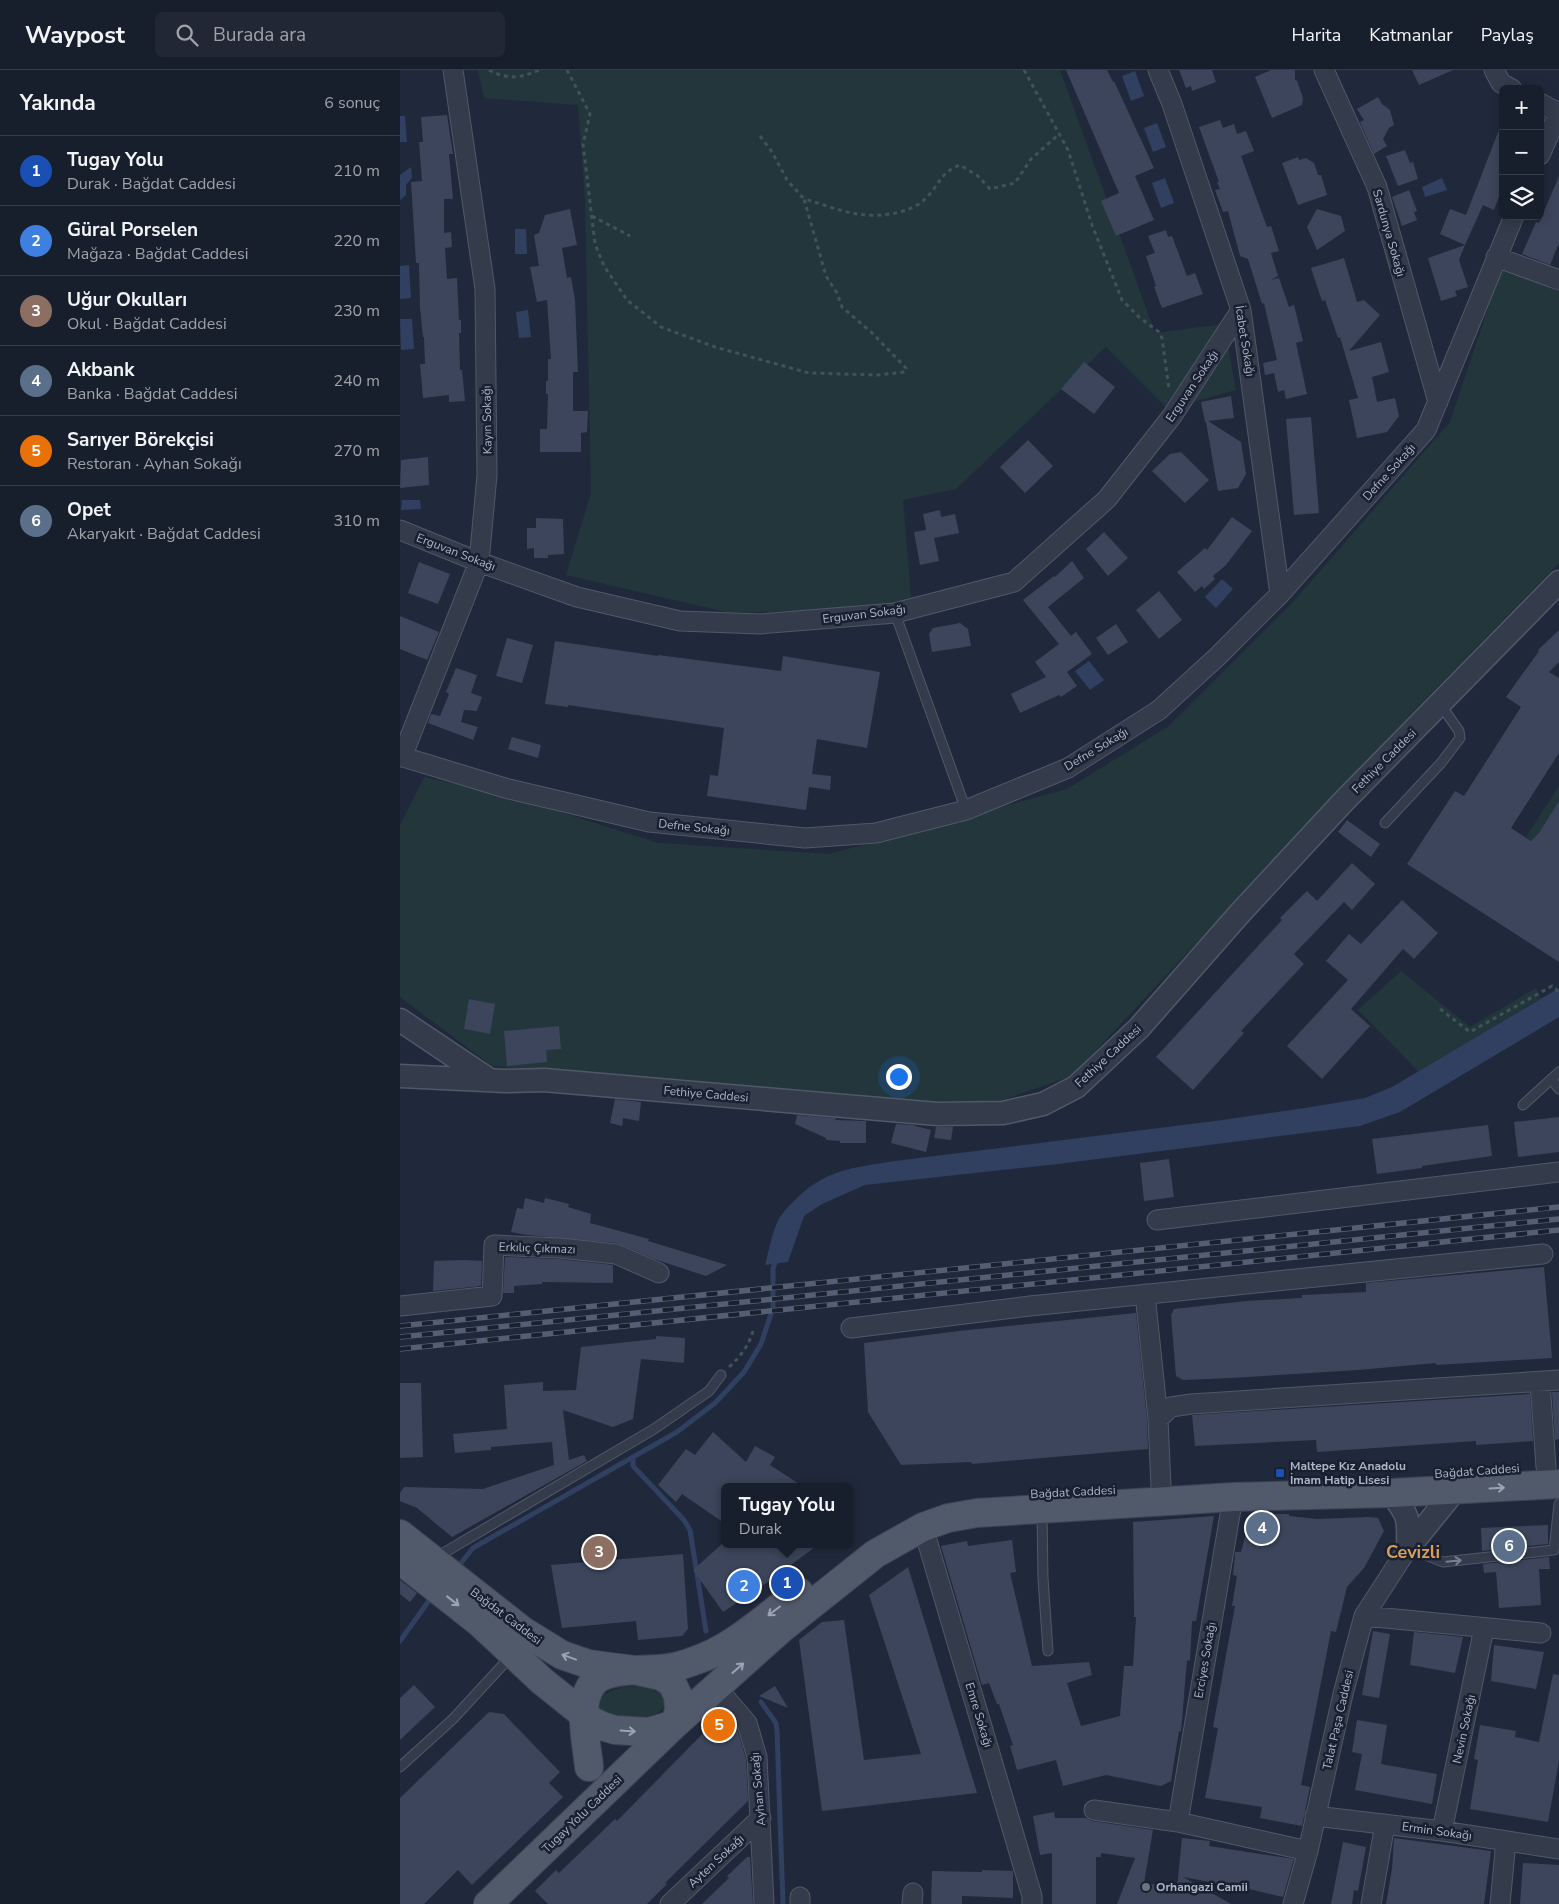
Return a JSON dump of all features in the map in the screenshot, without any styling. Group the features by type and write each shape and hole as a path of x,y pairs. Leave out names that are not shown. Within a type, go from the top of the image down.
{"main road":[{"name":"Bağdat Caddesi","path":"433,1568 486,1615 512,1654 542,1682 584,1715 602,1726 628,1731 649,1732 675,1724 781,1629 875,1554 923,1527 966,1514 1233,1497 1455,1490 1555,1472"},
{"name":"Bağdat Caddesi","path":"584,1715 586,1694 593,1682 598,1678 609,1674 634,1670 677,1666 712,1654 731,1644 839,1561 883,1532 928,1509 956,1501 1161,1487 1555,1472"},
{"path":"400,1534 433,1568"},
{"path":"400,1560 433,1568"},
{"name":"Bağdat Caddesi","path":"486,1615 523,1631 562,1655 588,1664 634,1670 661,1676 672,1683 678,1696 679,1710 675,1724"},
{"path":"542,1682 590,1767"},
{"path":"584,1715 590,1767"},
{"name":"Tugay Yolu Caddesi","path":"488,1904 675,1724"},
{"path":"568,1827 590,1767 595,1759 603,1754 610,1756 619,1764 622,1775"}],"street":[{"name":"Kayın Sokağı","path":"401,757 480,562 487,475 485,289 453,70"},
{"name":"İcabet Sokağı","path":"1158,70 1172,104 1242,310 1280,594"},
{"name":"Sardunya Sokağı","path":"1324,70 1377,187 1438,402"},
{"path":"1494,70 1501,83 1505,85"},
{"path":"1544,105 1559,112 1544,146"},
{"name":"Defne Sokağı","path":"401,757 505,788 649,822 805,838 876,834 966,810 1068,768 1159,710 1217,657 1280,594 1426,430 1512,220"},
{"path":"1496,257 1559,280"},
{"name":"Erguvan Sokağı","path":"400,530 480,562 577,597 680,620 760,624 895,613 1014,582 1107,499 1172,416 1242,310"},
{"name":"Fethiye Caddesi","path":"400,1020 488,1079 504,1081 544,1080 937,1114 1003,1113 1042,1104 1076,1087 1139,1028 1241,912 1336,810 1559,582"},
{"path":"400,1076 488,1079"},
{"path":"1157,1220 1559,1172"},
{"name":"Erkılıç Çıkmazı","path":"400,1306 492,1296 494,1245 560,1248 616,1254 659,1273"},
{"path":"851,1328 1145,1294 1542,1254"},
{"path":"1145,1294 1158,1419 1161,1487"},
{"path":"1158,1419 1171,1407 1191,1404 1559,1380"},
{"path":"1540,1382 1555,1472"},
{"name":"Talat Paşa Caddesi","path":"1293,1904 1308,1851 1343,1694 1364,1616 1408,1548 1455,1490"},
{"path":"1391,1493 1405,1510 1409,1523 1408,1548"},
{"name":"Erciyes Sokağı","path":"1178,1822 1233,1497"},
{"name":"Emre Sokağı","path":"923,1527 1032,1896 1032,1904"},
{"path":"1364,1616 1541,1633"},
{"name":"Nevin Sokağı","path":"1442,1831 1484,1628"},
{"name":"Ayhan Sokağı","path":"716,1687 747,1723 757,1756 764,1904"},
{"path":"1094,1810 1178,1822 1308,1851"},
{"name":"Ermin Sokağı","path":"1315,1816 1442,1831 1559,1849"},
{"name":"Ayten Sokağı","path":"670,1904 761,1818"},
{"path":"1371,1904 1385,1824"},
{"path":"1500,1904 1506,1841"}],"lane":[{"path":"895,613 966,810"},
{"path":"1385,823 1441,763 1460,738 1459,730 1440,704"},
{"path":"1523,1105 1559,1072"},
{"path":"1551,1079 1559,1089"},
{"path":"433,1568 654,1430 709,1391 721,1375"},
{"path":"1408,1548 1443,1562 1554,1550 1559,1504"},
{"path":"1042,1509 1043,1578 1048,1651"},
{"path":"400,1767 453,1719 512,1654"}],"path":[{"path":"489,70 495,74 517,78 539,70"},
{"path":"567,70 590,114 583,144 595,244 604,266 627,300 661,327 715,347 809,373 878,375 905,372 906,368 900,361 842,307 837,293 826,276 804,199 787,180 772,152 760,136"},
{"path":"1024,70 1058,135 1068,150 1092,225 1122,300 1140,318 1159,332 1162,338 1172,416"},
{"path":"804,199 853,214 892,214 910,210 926,199 948,169 960,165 978,176 990,188 1015,183 1031,159 1058,135"},
{"path":"591,216 630,236"},
{"path":"1440,1009 1470,1032 1552,986 1559,994"},
{"path":"721,1375 738,1359 751,1341 754,1327"}],"shaded area":[{"path":"478,70 1060,70 1155,333 1224,324 1236,390 1168,409 1106,347 956,489 903,500 912,608 730,613 566,575 591,493 585,200 578,105 484,98"},
{"path":"1501,269 1559,291 1559,563 1413,712 1072,1076 996,1102 947,1106 492,1066 400,997 400,825 424,777 513,797 658,843 829,854 1067,789 1169,726 1293,602 1450,422"},
{"path":"1559,786 1559,859 1526,837"},
{"path":"1401,971 1470,1027 1536,988 1541,998 1419,1072 1358,1010"},
{"path":"643,1686 660,1693 666,1700 658,1713 653,1716 643,1720 632,1720 597,1711 601,1695 622,1687"}],"water":[{"path":"1135,71 1144,96 1131,101 1122,76"},
{"path":"400,116 405,116 407,142 400,142"},
{"path":"1157,123 1166,147 1153,152 1144,128"},
{"path":"411,167 412,178 406,185 406,195 400,200 400,175"},
{"path":"1165,178 1174,203 1161,208 1152,183"},
{"path":"1442,178 1447,190 1425,197 1422,187"},
{"path":"515,229 526,229 527,254 515,254"},
{"path":"409,265 411,298 400,299 400,266"},
{"path":"528,310 531,337 519,338 516,312"},
{"path":"400,319 412,319 414,349 401,350"},
{"path":"402,500 420,500 421,509 401,510"},
{"path":"1222,579 1233,589 1216,608 1205,597"},
{"path":"1089,661 1104,680 1090,690 1075,671"},
{"path":"1559,988 1559,1017 1400,1112 1360,1126 1058,1164 865,1185 822,1204 804,1216 788,1262 765,1265 778,1220 805,1191 828,1176 852,1168 895,1161 1215,1121 1365,1098 1392,1087"}],"building":[{"path":"1066,70 1107,70 1114,81 1154,168 1135,176 1154,220 1116,236 1101,201 1119,193"},
{"path":"1179,70 1212,70 1216,82 1192,91 1191,86 1186,88"},
{"path":"1271,70 1295,70 1295,80 1303,98 1302,105 1272,118 1255,77"},
{"path":"1412,70 1453,70 1419,85"},
{"path":"1378,97 1382,104 1390,110 1394,125 1389,128 1383,139 1387,146 1374,154 1360,122 1364,120 1357,109"},
{"path":"447,115 453,154 449,154 453,199 444,199 444,233 451,232 452,247 445,248 447,279 457,278 459,320 461,320 461,333 459,333 460,370 462,370 465,401 449,402 449,395 423,398 420,364 425,364 424,337 420,308 419,263 416,263 411,182 422,181 419,142 423,142 421,117"},
{"path":"1220,120 1223,128 1234,124 1237,134 1246,131 1254,151 1241,156 1267,227 1271,226 1279,251 1271,253 1278,276 1271,280 1279,278 1289,307 1294,305 1303,341 1296,343 1307,394 1286,399 1284,390 1278,392 1274,373 1265,375 1263,363 1277,360 1264,303 1262,304 1248,259 1240,256 1228,211 1223,212 1215,190 1220,189 1217,182 1219,182 1199,127"},
{"path":"1499,130 1499,197 1494,210 1483,205 1465,245 1440,234 1450,209 1466,215"},
{"path":"1405,150 1410,163 1413,162 1418,179 1398,186 1386,156"},
{"path":"1298,157 1299,160 1306,158 1314,163 1318,175 1321,175 1327,195 1298,205 1282,163"},
{"path":"1559,176 1559,243 1550,265 1522,254 1536,222 1539,223 1540,220 1544,220 1544,211"},
{"path":"1409,190 1417,211 1414,212 1417,220 1402,226 1392,197"},
{"path":"570,209 577,245 562,248 567,278 571,277 575,300 578,372 573,372 573,411 588,411 587,432 581,433 581,452 540,452 540,429 547,429 548,394 546,394 546,381 548,381 548,359 551,359 547,300 537,302 530,267 539,266 534,235 539,233 545,215"},
{"path":"1317,209 1341,216 1345,231 1317,250 1307,227"},
{"path":"1166,230 1168,237 1172,236 1187,276 1195,273 1203,294 1162,308 1146,256 1155,253 1148,236"},
{"path":"1465,245 1459,260 1468,287 1455,291 1457,296 1441,301 1428,258"},
{"path":"1344,258 1357,302 1364,300 1380,315 1349,351 1381,342 1389,372 1372,377 1377,402 1395,398 1399,416 1387,432 1357,438 1349,400 1358,398 1340,337 1338,338 1325,300 1322,301 1311,268"},
{"path":"1084,362 1115,387 1094,414 1061,389"},
{"path":"1231,396 1234,418 1208,421 1241,442 1246,474 1238,488 1218,491 1201,402"},
{"path":"1311,417 1319,513 1294,515 1286,419"},
{"path":"1028,440 1053,466 1025,493 1000,467"},
{"path":"1181,452 1209,480 1185,503 1152,471 1170,454"},
{"path":"428,457 429,485 400,488 401,460"},
{"path":"940,510 941,517 955,514 959,533 934,538 939,561 920,565 914,532 926,530 923,514"},
{"path":"1232,517 1252,531 1226,565 1213,576 1215,579 1204,589 1202,586 1195,592 1177,572 1205,548 1207,550"},
{"path":"536,518 563,519 564,554 548,555 548,558 534,558 534,548 527,549 527,528 536,528"},
{"path":"1104,532 1128,558 1108,576 1086,549"},
{"path":"1072,561 1084,578 1048,607 1071,636 1076,632 1092,654 1067,672 1077,686 1061,697 1059,695 1020,713 1011,694 1046,677 1035,662 1059,644 1023,600 1055,577"},
{"path":"419,562 450,574 438,604 408,593"},
{"path":"1159,591 1182,620 1159,639 1136,610"},
{"path":"400,616 439,632 427,660 400,649"},
{"path":"960,623 968,629 971,646 932,652 929,634 933,628"},
{"path":"1116,624 1128,642 1108,655 1096,638"},
{"path":"1559,630 1559,662 1549,672 1559,678 1559,753 1511,828 1531,841 1539,833 1559,801 1559,962 1407,864 1455,791 1464,796 1521,707 1506,697 1538,650"},
{"path":"507,638 533,645 522,683 496,676"},
{"path":"555,641 781,671 783,656 880,672 867,748 817,739 812,774 831,776 830,790 809,787 806,810 707,796 710,775 718,776 724,728 568,705 568,707 545,704"},
{"path":"456,668 477,675 471,693 482,697 477,711 464,710 461,722 478,727 473,740 428,723 431,714 440,716 449,694 446,692"},
{"path":"512,737 541,745 538,758 508,749"},
{"path":"1347,820 1380,844 1371,857 1338,832"},
{"path":"1352,863 1375,884 1352,910 1344,902 1294,954 1304,964 1241,1031 1244,1033 1193,1090 1156,1057 1282,920 1280,918 1307,891 1317,901"},
{"path":"1402,900 1438,933 1414,959 1403,949 1351,1009 1370,1026 1322,1079 1287,1046 1348,980 1326,961 1349,934 1361,944"},
{"path":"469,999 495,1004 490,1034 464,1029"},
{"path":"559,1026 561,1049 546,1050 547,1062 507,1066 504,1031"},
{"path":"615,1099 641,1102 639,1121 623,1118 622,1126 610,1123"},
{"path":"797,1115 836,1118 835,1120 866,1121 866,1143 840,1143 840,1141 826,1140 826,1138 795,1124"},
{"path":"1559,1117 1559,1152 1518,1157 1514,1122"},
{"path":"896,1124 912,1125 931,1130 926,1152 891,1143"},
{"path":"1488,1125 1492,1156 1377,1174 1372,1139"},
{"path":"936,1127 953,1127 951,1140 934,1138"},
{"path":"1169,1159 1174,1197 1144,1201 1140,1163"},
{"path":"525,1198 544,1203 545,1198 569,1204 568,1207 591,1214 590,1223 649,1239 648,1241 727,1265 706,1276 654,1259 617,1243 511,1232 517,1208 523,1209"},
{"path":"505,1257 559,1259 613,1265 613,1283 542,1282 542,1284 514,1286 514,1293 503,1293"},
{"path":"434,1261 482,1261 481,1286 433,1291"},
{"path":"1544,1267 1552,1358 1436,1365 1436,1363 1231,1378 1183,1380 1176,1376 1171,1315 1174,1309 1246,1301 1302,1298 1302,1295 1366,1292 1366,1283"},
{"path":"1136,1313 1147,1420 1148,1449 972,1464 971,1462 901,1465 868,1412 864,1343 959,1331"},
{"path":"656,1336 685,1338 684,1363 641,1359 633,1419 613,1427 563,1410 569,1460 584,1455 587,1461 452,1537 417,1508 400,1501 400,1493 404,1487 483,1489 554,1465 552,1442 491,1447 491,1450 455,1453 453,1434 507,1429 504,1385 543,1382 543,1391 576,1390 581,1347 656,1339"},
{"path":"400,1383 421,1383 423,1457 400,1458"},
{"path":"1552,1392 1559,1392 1559,1439 1555,1440"},
{"path":"1530,1394 1533,1441 1476,1445 1476,1441 1317,1452 1316,1440 1195,1446 1192,1415"},
{"path":"713,1432 746,1462 755,1446 775,1457 770,1465 798,1483 721,1483 721,1521 682,1494 676,1502 658,1485 686,1449 695,1455"},
{"path":"1251,1514 1289,1514 1289,1516 1317,1519 1378,1518 1384,1531 1364,1568 1347,1587 1336,1632 1331,1631 1301,1785 1310,1787 1302,1826 1260,1818 1262,1807 1205,1798 1218,1728 1213,1727 1235,1606 1232,1606 1237,1576 1233,1575 1235,1552 1241,1552"},
{"path":"1214,1516 1196,1621 1192,1621 1190,1661 1187,1660 1181,1732 1179,1731 1171,1781 1161,1786 1106,1775 1063,1786 1056,1760 1017,1770 1010,1746 1013,1745 999,1704 997,1704 989,1683 982,1685 941,1546 967,1541 968,1546 1012,1540 1016,1572 1010,1573 1032,1666 1089,1662 1092,1675 1067,1683 1081,1726 1120,1716 1124,1666 1133,1666 1136,1617 1134,1617 1133,1522"},
{"path":"1548,1525 1548,1544 1482,1551 1481,1528"},
{"path":"721,1545 721,1548 814,1548 771,1580 723,1612 693,1570"},
{"path":"683,1554 688,1629 682,1636 638,1640 636,1621 562,1628 551,1565"},
{"path":"1549,1557 1550,1569 1539,1569 1541,1605 1499,1608 1496,1572 1484,1573 1483,1564"},
{"path":"908,1567 977,1793 822,1811 799,1640 822,1622 844,1620 864,1760 921,1754 869,1595"},
{"path":"400,1580 417,1593 410,1602 400,1594"},
{"path":"1373,1631 1390,1634 1379,1698 1362,1695"},
{"path":"1414,1632 1463,1637 1455,1673 1410,1665"},
{"path":"1494,1645 1544,1652 1536,1689 1491,1681"},
{"path":"1553,1674 1559,1675 1559,1761 1548,1822 1470,1809 1478,1760 1474,1759 1480,1725 1516,1731 1515,1737 1539,1742"},
{"path":"414,1685 435,1707 400,1740 400,1698"},
{"path":"775,1686 788,1708 759,1696"},
{"path":"489,1712 504,1714 560,1772 549,1783 563,1797 472,1885 458,1870 424,1904 400,1904 400,1798"},
{"path":"723,1713 737,1728 746,1759 748,1801 665,1883 667,1884 647,1904 548,1904 535,1891 556,1870 559,1873 615,1819 617,1821"},
{"path":"1357,1720 1387,1725 1381,1764 1437,1774 1432,1804 1355,1790 1362,1754 1352,1752"},
{"path":"1054,1812 1055,1818 1086,1818 1092,1821 1153,1830 1144,1883 1177,1888 1182,1838 1210,1841 1209,1846 1294,1859 1283,1897 1183,1877 1231,1904 1117,1904 1135,1858 1101,1853 1101,1857 1096,1857 1096,1904 1052,1904 1052,1853 1040,1855 1033,1816"},
{"path":"1394,1838 1491,1851 1484,1904 1386,1904 1392,1869"},
{"path":"1343,1842 1366,1847 1358,1891 1354,1890 1352,1904 1331,1904"},
{"path":"747,1857 750,1857 753,1904 702,1904 729,1878 727,1876"},
{"path":"1523,1863 1559,1865 1559,1904 1520,1904"},
{"path":"982,1870 1013,1871 1013,1898 962,1896 962,1904 931,1904 932,1871 982,1872"}],"waterway":[{"path":"457,1568 473,1548 677,1432 715,1403 744,1372 761,1344 773,1308 773,1269 776,1258"},
{"path":"633,1457 633,1466 684,1520 690,1530 706,1631"},
{"path":"400,1641 433,1595"},
{"path":"761,1702 776,1723 777,1731 783,1904"}],"railway":[{"path":"400,1326 1559,1207"},
{"path":"400,1337 1559,1219"},
{"path":"400,1349 1559,1230"}],"place":[{"name":"Maltepe Kız Anadolu İmam Hatip Lisesi","path":"1280,1473"},
{"name":"Akbank","path":"1262,1528"},
{"name":"Opet","path":"1509,1546"},
{"name":"Uğur Okulları","path":"599,1552"},
{"name":"Tugay Yolu","path":"787,1583"},
{"name":"Güral Porselen","path":"744,1586"},
{"name":"Sarıyer Börekçisi","path":"719,1725"},
{"name":"Orhangazi Camii","path":"1146,1887"}],"district":[{"name":"Cevizli","path":"1413,1552"}]}
